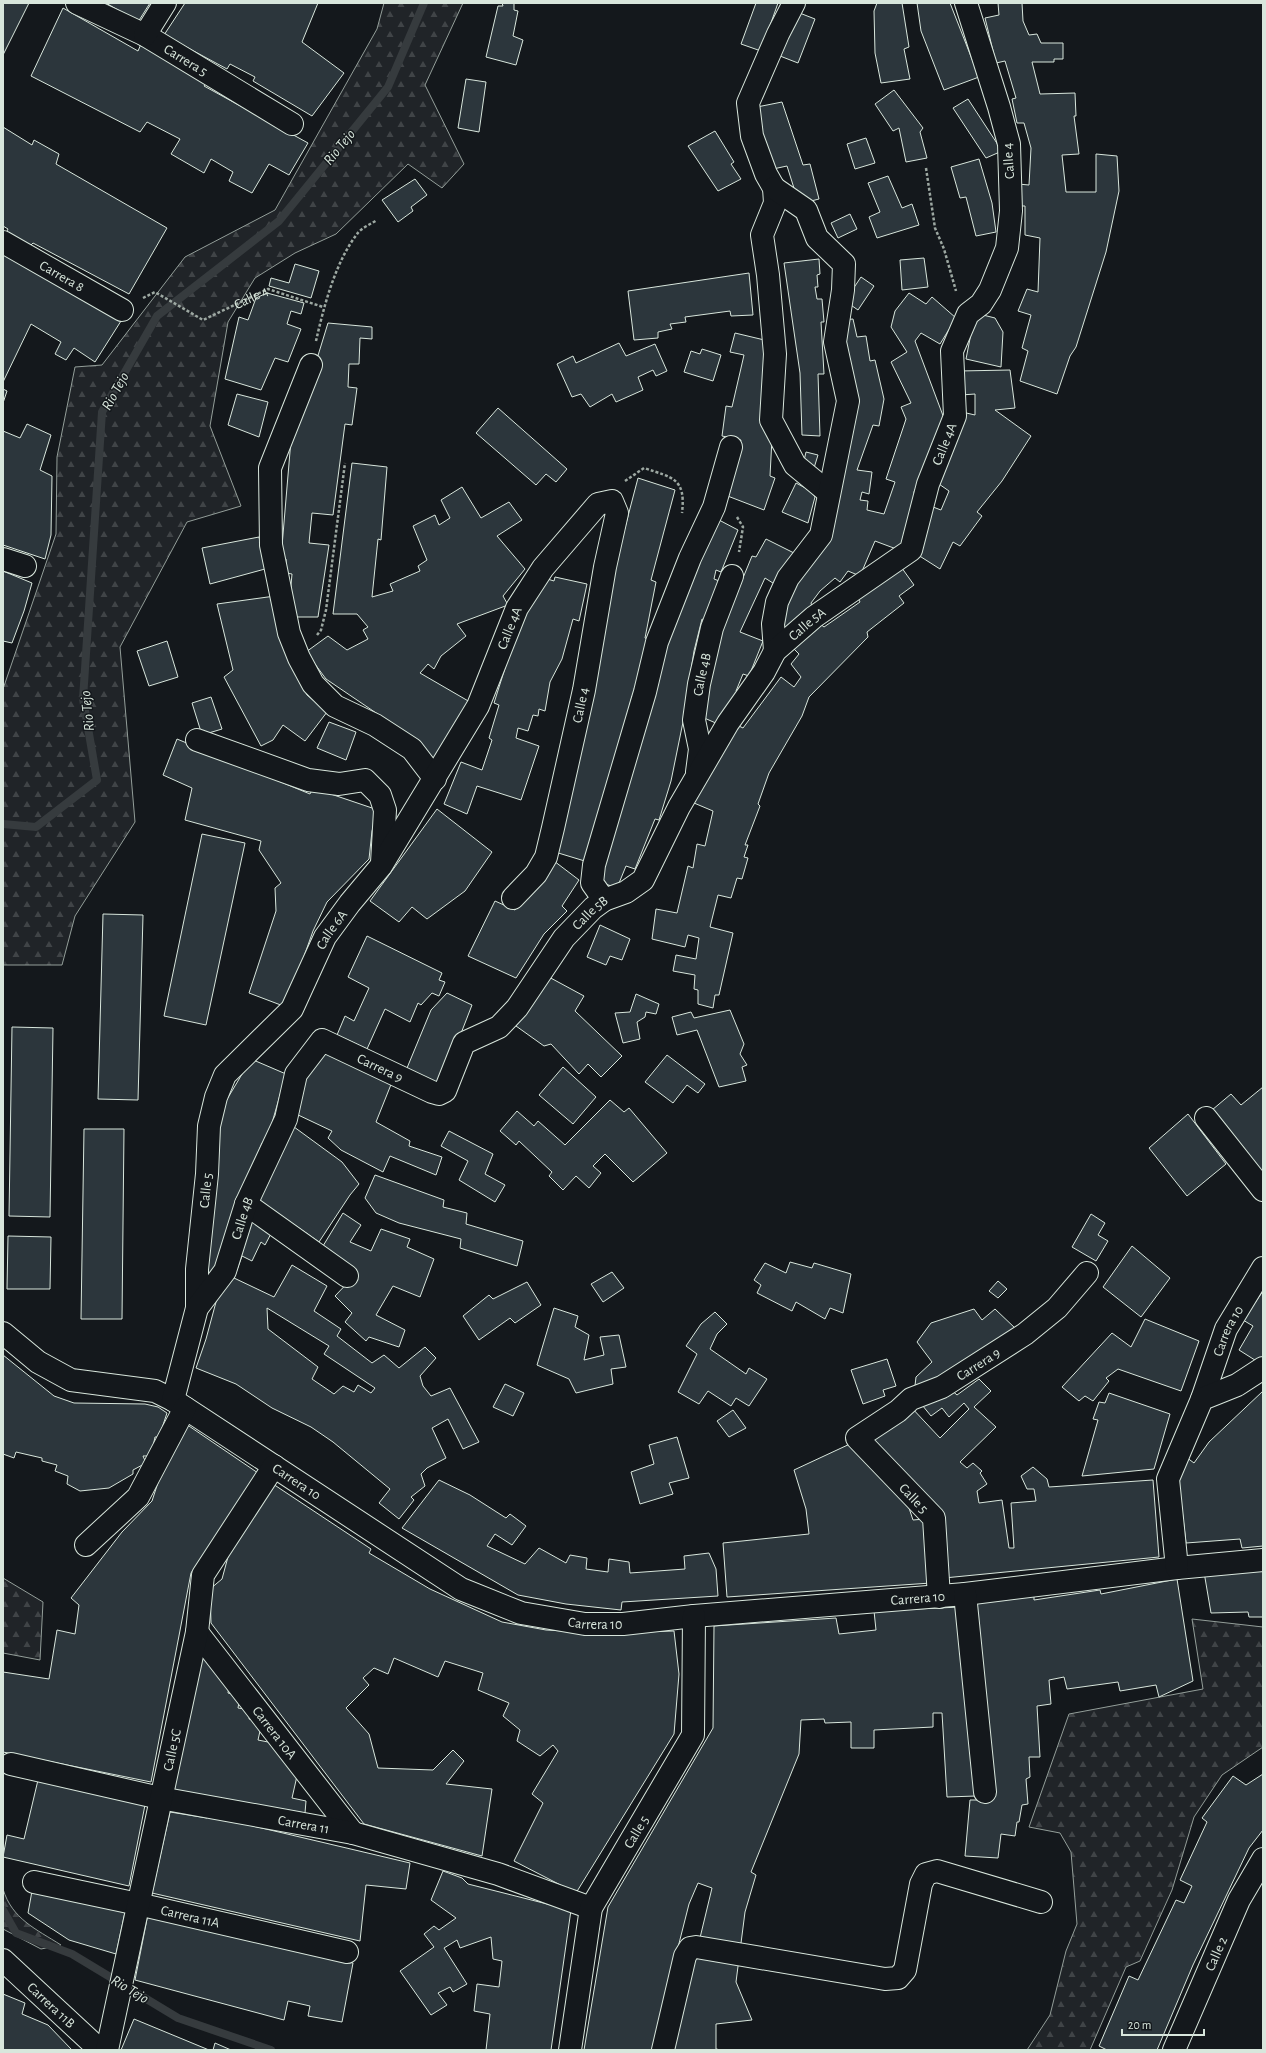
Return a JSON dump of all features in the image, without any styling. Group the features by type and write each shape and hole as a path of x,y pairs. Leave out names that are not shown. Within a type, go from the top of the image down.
{"street":[{"name":"Carrera 5","path":"77,3 145,35 292,124"},
{"path":"145,35 165,3"},
{"path":"774,651 773,624 777,602 788,578 820,535 848,401 835,342 843,290 844,264 817,238 806,210 774,188 766,174 752,136 748,103 778,34 794,3"},
{"name":"Calle 4","path":"966,3 999,107 1009,144 1011,211 1007,248 990,290 981,304 968,314"},
{"path":"774,188 775,203 762,235 768,275 775,354 771,420 795,465 829,493"},
{"name":"Carrera 8","path":"3,242 122,310"},
{"name":"Calle 4A","path":"911,550 928,484 955,416 952,351 968,314"},
{"path":"311,365 270,468 271,545 289,633 313,684 335,706 375,725 412,749 435,779"},
{"path":"604,900 592,883 594,865 657,642 690,558 714,507 731,447"},
{"name":"Calle 4","path":"513,898 536,874 546,857 554,828 584,690 602,581 617,513 612,501"},
{"name":"Calle 4A","path":"435,779 478,706 517,608 543,568 598,504 612,501"},
{"name":"Calle 5A","path":"728,723 764,672 774,651 814,617 911,550"},
{"path":"3,559 25,566"},
{"name":"Calle 4B","path":"697,777 700,749 694,720 699,684 712,628 732,576"},
{"name":"Calle 5B","path":"439,1094 445,1091 464,1042 499,1027 517,1008 564,938 593,908 604,900 626,892 643,880 679,807 728,723"},
{"path":"197,740 308,780 339,784 365,780 380,795 385,810 382,866"},
{"name":"Calle 6A","path":"225,1076 292,1009 325,937 350,903 382,866 435,779"},
{"name":"Calle 4B","path":"86,1545 138,1497 179,1404 197,1308 225,1271 246,1204 286,1119 296,1074 322,1040"},
{"name":"Carrera 9","path":"322,1040 439,1094"},
{"name":"Calle 5","path":"197,1308 197,1269 207,1174 209,1126 216,1097 225,1076"},
{"path":"1206,1118 1263,1190"},
{"path":"246,1204 347,1276"},
{"name":"Carrera 10","path":"1202,1399 1226,1329 1263,1268"},
{"name":"Carrera 9","path":"857,1438 898,1411 911,1399 942,1387 1025,1334 1057,1308 1087,1273"},
{"name":"Carrera 10","path":"3,1333 38,1362 71,1380 156,1391 179,1404 461,1589 522,1613 585,1624 623,1624 694,1616 939,1597 1177,1568 1263,1560"},
{"path":"1177,1568 1168,1479 1202,1399 1237,1385 1263,1368"},
{"name":"Calle 5","path":"857,1438 934,1518 939,1597"},
{"name":"Calle 5C","path":"107,2050 160,1798 197,1632 203,1575 274,1466"},
{"path":"965,1594 985,1792"},
{"name":"Calle 5","path":"570,2050 591,1908 693,1736 694,1616"},
{"name":"Carrera 10A","path":"197,1632 353,1834"},
{"name":"Carrera 11","path":"11,1764 160,1798 353,1834 498,1874 591,1908"},
{"name":"Calle 2","path":"1174,2050 1238,1900 1263,1860"},
{"path":"663,2050 685,1956 690,1948 696,1947 885,1979 898,1978 905,1970 921,1884 926,1874 937,1872 1041,1902"},
{"name":"Carrera 11A","path":"34,1882 138,1904 347,1952"},
{"name":"Carrera 11B","path":"3,1960 100,2050"}],"path":[{"path":"926,168 935,228 944,249 954,287 968,314"},
{"path":"311,365 324,306 344,258 358,233 377,220"},
{"name":"Calle 4","path":"155,292 202,320 268,289 324,306"},
{"path":"296,650 315,637 321,630 323,623 326,610 345,463"},
{"path":"612,501 625,481 644,468 671,477 681,487 683,502 681,515"},
{"path":"714,507 735,515 743,527 741,544 732,576"}],"green space":[{"path":"384,3 463,3 425,85 464,164 442,188 408,164 336,234 295,253 255,278 228,322 210,426 241,506 187,522 120,647 135,822 75,916 62,965 3,965 3,689 56,534 57,457 75,367 102,365 185,257 275,210 377,29"},
{"path":"3,1578 43,1602 40,1660 3,1653"},
{"path":"1192,1619 1263,1627 1263,1747 1222,1775 1194,1817 1172,1890 1140,1961 1126,1967 1090,2050 1027,2050 1050,2015 1066,1951 1077,1924 1071,1852 1060,1833 1029,1827 1069,1714 1203,1689"},
{"path":"3,1889 12,1908 19,1916 34,1928 61,1945 41,1949 3,1929"}],"building":[{"path":"3,3 29,3 3,55"},
{"path":"106,3 150,3 138,22"},
{"path":"185,3 318,3 302,42 344,73 312,116 253,81 255,77 230,64 227,69 164,35"},
{"path":"502,3 514,3 514,10 518,11 513,36 523,40 516,65 486,57 498,6 503,6"},
{"path":"756,3 778,3 761,51 741,44"},
{"path":"877,3 902,3 909,47 904,49 910,79 881,83 875,53 874,11"},
{"path":"917,3 950,3 979,77 944,90 921,31"},
{"path":"998,3 1022,3 1023,21 1029,35 1037,34 1041,43 1063,43 1063,59 1054,59 1054,62 1032,62 1040,94 1075,93 1076,116 1074,116 1079,154 1062,155 1066,192 1096,192 1096,154 1117,156 1119,191 1106,252 1076,347 1070,356 1057,394 1020,381 1028,351 1022,348 1031,315 1018,311 1027,289 1038,292 1040,238 1025,235 1025,206 1016,206 1018,184 1029,185 1031,148 1024,123 1017,123 1012,99 1016,98 1005,61 996,63 985,18 999,15"},
{"path":"63,8 138,51 141,44 207,82 204,86 308,143 289,175 269,164 252,193 229,181 233,172 211,159 204,173 171,154 180,139 147,122 140,132 31,76"},
{"path":"797,12 815,19 798,63 780,56"},
{"path":"466,79 486,82 479,132 458,128"},
{"path":"894,90 923,128 920,132 927,158 906,162 899,128 893,131 875,104"},
{"path":"968,99 1002,151 986,158 953,108"},
{"path":"782,102 803,165 810,164 819,199 799,204 787,166 773,169 752,108"},
{"path":"3,127 32,145 34,140 59,154 56,164 167,228 129,294 33,243 30,246 6,233 8,229 3,226"},
{"path":"715,131 734,162 731,164 741,179 718,191 688,146"},
{"path":"866,138 875,163 855,169 847,144"},
{"path":"979,159 992,203 996,232 976,236 966,197 960,198 951,167"},
{"path":"888,176 902,208 912,204 919,225 877,238 869,217 880,212 868,183"},
{"path":"415,179 427,195 411,207 413,211 398,222 382,200"},
{"path":"850,214 857,229 838,238 831,223"},
{"path":"3,253 121,321 95,362 74,348 66,360 55,354 61,342 31,324 3,382"},
{"path":"924,258 928,287 902,290 900,260"},
{"path":"819,259 820,274 817,275 818,287 815,287 817,299 822,299 824,322 821,322 824,374 818,374 820,436 802,435 800,373 784,263"},
{"path":"295,264 319,271 311,298 269,286 271,278 289,283"},
{"path":"749,273 753,315 731,316 730,311 685,317 686,322 670,324 672,329 658,332 658,338 634,340 628,291"},
{"path":"861,277 874,286 858,310 845,301"},
{"path":"267,293 304,303 301,314 291,311 287,324 301,329 288,362 275,358 261,390 225,379 239,317 248,320 256,298"},
{"path":"909,293 926,304 932,297 956,318 940,344 921,333 915,341 945,421 914,492 916,503 899,550 875,541 860,576 848,571 840,582 835,578 820,591 811,603 812,607 780,637 791,590 844,445 842,320 853,319 857,337 866,336 870,361 875,360 884,399 879,426 873,425 857,470 872,472 869,494 862,492 860,500 868,501 867,510 884,514 895,482 886,479 906,419 901,407 911,403 891,362 907,352 891,327 895,311"},
{"path":"975,313 995,318 1003,332 1001,367 966,359"},
{"path":"328,323 372,327 372,339 360,338 359,364 349,364 348,387 357,388 352,425 345,424 333,515 312,513 309,543 329,545 318,617 294,617 291,585 292,574 286,573 286,559 281,558 292,428 316,362"},
{"path":"735,333 777,343 770,476 775,478 764,510 725,495 741,440 722,436 726,406 732,407 744,355 730,352"},
{"path":"619,343 626,356 655,344 667,371 656,376 653,370 638,377 643,390 616,402 612,394 590,407 581,394 572,397 557,364 573,356 576,363"},
{"path":"702,349 721,355 713,381 684,372 691,351 700,354"},
{"path":"1010,370 1015,408 995,410 1031,436 1002,481 977,512 982,516 960,546 953,542 940,569 918,555 933,507 941,510 949,491 936,482 962,412 975,415 975,394 961,395 959,371"},
{"path":"3,389 7,391 3,403"},
{"path":"237,394 268,402 259,437 228,425"},
{"path":"498,408 567,469 556,482 546,474 536,485 476,433"},
{"path":"27,424 51,435 40,470 52,476 51,535 45,559 3,545 3,431 20,438"},
{"path":"806,452 818,455 814,468 803,465"},
{"path":"352,463 387,467 381,540 378,539 372,597 393,591 390,584 420,571 418,566 427,560 413,526 435,515 439,525 450,518 441,500 462,487 481,518 509,502 522,520 497,536 525,569 503,596 508,605 457,624 466,636 441,656 434,669 428,664 420,673 470,702 436,761 385,719 326,679 306,652 328,636 347,650 368,639 363,630 368,627 357,614 333,614"},
{"path":"638,478 675,490 651,580 656,582 645,638 649,640 636,696 632,696 609,791 588,862 555,852 600,623"},
{"path":"796,483 811,491 815,497 808,523 782,512"},
{"path":"719,520 738,530 721,572 716,570 714,579 722,582 706,621 702,619 694,651 683,722 671,781 659,820 655,819 635,869 626,866 617,888 597,881 668,635 698,563"},
{"path":"259,537 265,569 210,584 202,548"},
{"path":"766,539 796,554 776,585 765,578 740,632 763,641 749,676 743,674 736,691 740,694 718,724 702,717 722,629 752,556 756,557"},
{"path":"899,564 914,585 899,596 904,603 867,632 868,637 809,697 802,716 769,773 758,804 760,806 745,845 748,845 744,857 748,858 742,879 737,878 731,898 718,895 710,927 733,933 719,995 715,995 713,1008 698,1004 698,990 694,989 695,975 673,971 676,955 696,959 699,938 688,935 685,947 652,939 656,909 677,913 688,866 693,868 697,844 705,846 713,811 694,803 735,724 743,728 781,677 794,687 801,677 791,664 799,654 794,649 819,623 824,627 860,602 857,596"},
{"path":"3,571 32,583 24,611 12,643 3,641"},
{"path":"541,577 554,581 555,577 587,584 579,621 573,619 562,659 550,682 545,711 539,709 538,716 533,715 528,731 518,728 516,738 539,746 521,800 477,786 467,814 444,804 461,762 482,770 492,740 489,738 499,705 494,703 525,605"},
{"path":"275,596 283,646 307,695 327,712 305,741 283,725 273,740 261,746 224,677 233,670 217,604"},
{"path":"167,641 178,677 149,686 137,651"},
{"path":"211,697 222,729 202,735 192,703"},
{"path":"329,722 356,732 346,760 317,748"},
{"path":"177,739 310,794 313,788 378,810 372,831 369,859 327,902 313,931 286,1007 249,993 276,911 275,888 281,883 259,850 261,841 185,820 192,788 163,775"},
{"path":"437,809 492,852 465,891 427,919 412,907 399,922 370,901"},
{"path":"202,834 245,843 206,1025 164,1016"},
{"path":"554,861 579,880 562,906 567,911 544,934 516,978 468,956 495,901 515,910"},
{"path":"103,914 143,915 138,1100 98,1099"},
{"path":"600,925 630,939 622,960 610,956 606,965 587,957"},
{"path":"367,936 442,973 439,980 445,982 439,996 432,993 421,1005 418,1003 410,1022 385,1009 367,1049 337,1035 345,1016 354,1021 369,988 348,977"},
{"path":"547,976 584,996 575,1011 622,1056 601,1077 588,1064 579,1074 551,1044 544,1046 516,1026"},
{"path":"447,993 472,1005 441,1085 407,1068 431,1010"},
{"path":"636,994 659,1004 656,1014 646,1012 645,1017 637,1022 640,1039 623,1043 615,1013 630,1012"},
{"path":"730,1010 744,1044 740,1054 747,1065 742,1067 746,1081 719,1087 697,1030 677,1035 672,1017 691,1012 694,1018"},
{"path":"12,1027 53,1028 50,1217 9,1216"},
{"path":"320,1048 392,1082 376,1122 410,1141 409,1146 442,1157 436,1175 390,1156 383,1172 341,1150 328,1138 332,1131 294,1113 303,1075"},
{"path":"667,1055 705,1084 698,1093 687,1085 673,1103 645,1082"},
{"path":"251,1059 286,1074 266,1144 262,1143 233,1215 212,1275 201,1270 218,1127 226,1101"},
{"path":"563,1067 596,1097 573,1124 539,1095"},
{"path":"1263,1087 1263,1174 1212,1110 1231,1094 1241,1105"},
{"path":"610,1100 624,1112 629,1108 667,1153 633,1182 605,1154 593,1166 601,1173 589,1188 576,1176 563,1190 549,1176 552,1172 519,1141 516,1145 500,1131 517,1111 534,1126 538,1121 565,1145"},
{"path":"1188,1114 1226,1164 1187,1196 1149,1148"},
{"path":"290,1124 342,1162 359,1184 319,1242 253,1196"},
{"path":"84,1129 124,1129 122,1319 81,1319"},
{"path":"449,1131 493,1154 485,1174 505,1185 495,1202 459,1180 468,1161 441,1146"},
{"path":"375,1175 444,1200 443,1207 467,1213 466,1224 523,1241 517,1266 460,1248 461,1239 399,1223 376,1213 365,1198"},
{"path":"248,1212 274,1228 265,1245 261,1242 252,1261 242,1256 234,1278 274,1297 292,1265 327,1286 314,1311 341,1329 337,1336 372,1363 384,1355 399,1368 425,1347 436,1358 420,1376 423,1386 431,1396 450,1388 479,1442 463,1449 448,1419 432,1428 446,1458 427,1468 421,1474 425,1486 411,1497 414,1500 399,1519 379,1503 390,1489 333,1442 311,1427 272,1408 236,1384 196,1368 216,1302 229,1276","holes":["267,1308 329,1346 324,1354 375,1388 371,1393 358,1385 354,1392 343,1386 334,1394 312,1379 318,1367 268,1329"]},
{"path":"343,1213 361,1225 350,1242 371,1251 381,1229 410,1239 407,1247 434,1259 420,1297 393,1286 376,1315 405,1330 399,1347 369,1337 366,1341 345,1322 352,1313 335,1296 356,1274 323,1246"},
{"path":"1091,1214 1105,1223 1098,1235 1108,1241 1096,1261 1072,1247"},
{"path":"8,1236 51,1237 50,1289 7,1289"},
{"path":"1132,1246 1170,1278 1141,1317 1103,1287"},
{"path":"790,1262 812,1268 814,1263 851,1274 843,1313 830,1308 825,1319 796,1302 792,1311 757,1293 761,1285 754,1280 765,1263 786,1273"},
{"path":"612,1272 624,1288 603,1302 591,1284"},
{"path":"998,1281 1007,1289 998,1298 989,1291"},
{"path":"527,1282 541,1305 515,1323 510,1318 479,1340 463,1316 489,1295 493,1299"},
{"path":"1263,1291 1263,1356 1258,1362 1239,1350 1253,1326 1243,1320"},
{"path":"554,1308 578,1316 575,1327 589,1335 584,1360 604,1355 600,1337 619,1335 626,1367 611,1369 613,1384 576,1393 569,1379 537,1365"},
{"path":"974,1309 982,1320 995,1309 1016,1329 914,1394 916,1377 932,1362 917,1342 931,1323"},
{"path":"715,1312 727,1324 717,1334 710,1349 746,1374 749,1368 767,1379 749,1406 736,1398 731,1406 708,1391 699,1404 678,1392 697,1354 686,1346 701,1324"},
{"path":"1145,1319 1199,1341 1181,1391 1118,1369 1106,1378 1109,1381 1093,1401 1085,1396 1079,1401 1062,1387 1112,1333 1131,1347"},
{"path":"3,1355 54,1396 74,1403 145,1404 158,1407 167,1413 159,1437 155,1437 151,1456 143,1456 146,1463 133,1470 133,1474 109,1488 80,1491 67,1484 68,1476 55,1471 57,1465 42,1461 42,1458 16,1452 14,1458 3,1454"},
{"path":"887,1359 896,1386 883,1390 885,1396 863,1404 851,1370"},
{"path":"979,1379 991,1391 974,1407 996,1427 960,1462 967,1468 973,1463 982,1471 980,1473 987,1484 977,1491 979,1503 1002,1500 1009,1548 1014,1548 1011,1503 1036,1501 1034,1489 1027,1489 1021,1476 1033,1467 1047,1479 1049,1487 1153,1480 1159,1557 944,1578 922,1502 865,1438 910,1406 940,1438 969,1409 964,1403 949,1417 942,1408 931,1416 918,1400 948,1387 957,1395"},
{"path":"505,1384 524,1393 513,1416 493,1407"},
{"path":"1263,1391 1263,1546 1242,1548 1240,1539 1186,1543 1177,1468 1186,1457 1194,1463 1209,1442"},
{"path":"1109,1393 1170,1414 1154,1469 1082,1476 1098,1420 1093,1419 1099,1402 1105,1403"},
{"path":"733,1410 746,1428 729,1437 717,1421"},
{"path":"186,1424 258,1473 191,1573 151,1782 3,1752 3,1672 49,1679 57,1630 75,1634 79,1605 71,1598 122,1532 152,1501 163,1467"},
{"path":"677,1437 689,1478 669,1483 673,1494 640,1504 631,1472 654,1464 649,1445"},
{"path":"852,1443 906,1499 913,1520 925,1519 931,1583 727,1597 723,1543 809,1534 806,1509 794,1470"},
{"path":"439,1480 470,1495 506,1518 510,1514 526,1526 512,1545 495,1534 487,1546 525,1564 539,1548 566,1563 570,1555 587,1558 586,1569 608,1572 609,1559 629,1562 630,1573 685,1569 684,1556 709,1553 716,1569 718,1596 622,1602 621,1610 566,1604 518,1595 402,1528"},
{"path":"270,1482 371,1549 369,1553 430,1589 502,1622 546,1630 600,1633 674,1631 679,1674 674,1734 576,1893 514,1861 543,1803 532,1794 558,1751 553,1745 540,1756 517,1741 520,1730 503,1716 509,1703 478,1690 483,1673 445,1661 438,1677 394,1658 388,1674 374,1668 363,1678 369,1685 346,1708 369,1734 378,1768 433,1770 453,1750 464,1761 446,1784 492,1789 482,1856 364,1824 211,1623 210,1589 222,1579 235,1531"},
{"path":"1263,1568 1263,1617 1249,1617 1248,1612 1211,1613 1204,1572"},
{"path":"1177,1579 1193,1681 1159,1697 1156,1685 1120,1691 1118,1682 1067,1689 1064,1677 1049,1680 1051,1704 1037,1706 1040,1757 1029,1757 1030,1777 1026,1779 1028,1804 1022,1805 1015,1836 1001,1834 998,1858 965,1856 970,1800 993,1800 969,1601 1034,1596 1034,1600 1100,1590 1101,1594"},
{"path":"960,1607 976,1796 947,1797 942,1713 933,1713 933,1727 874,1730 874,1748 851,1748 851,1722 825,1723 824,1719 801,1720 799,1754 751,1872 756,1875 745,1912 736,1982 752,2020 716,2024 716,2049 721,2050 673,2050 712,1888 698,1883 689,1904 652,2050 584,2050 608,1907 713,1728 714,1626 836,1618 839,1634 876,1630 874,1611"},
{"path":"197,1652 224,1667 230,1680 228,1693 240,1696 238,1708 251,1710 249,1719 262,1722 258,1740 273,1743 297,1776 292,1798 306,1801 305,1813 169,1790"},
{"path":"1263,1774 1263,1830 1249,1848 1193,1965 1157,2050 1107,2050 1099,2046 1129,1976 1138,1980 1176,1900 1184,1903 1192,1886 1180,1880 1207,1822 1202,1818 1233,1776 1246,1785"},
{"path":"38,1780 145,1805 129,1886 3,1857 7,1835 24,1839"},
{"path":"170,1812 207,1818 209,1812 249,1825 410,1863 406,1889 366,1885 360,1941 152,1893"},
{"path":"443,1871 462,1878 468,1884 571,1910 551,2050 486,2050 490,2014 474,2011 477,1984 499,1987 502,1961 493,1959 491,1937 460,1948 457,1940 444,1948 467,1984 453,1992 450,1987 438,1993 447,2005 431,2015 400,1971 434,1947 424,1934 434,1926 439,1930 456,1918 431,1900"},
{"path":"32,1891 125,1912 116,1954 69,1940 28,1913"},
{"path":"148,1914 353,1963 342,2022 308,2016 310,2006 288,2001 284,2020 135,1980"},
{"path":"3,1994 25,2003 22,2014 48,2025 72,2050 3,2050"},
{"path":"134,2019 209,2050 121,2050"},
{"path":"215,2043 231,2050 213,2050"}],"waterway":[{"name":"Rio Tejo","path":"3,824 36,827 97,780 83,699 102,412 157,316 279,221 388,87 424,3"},
{"name":"Rio Tejo","path":"3,1910 16,1933 72,1954 178,2018 271,2050"}]}
